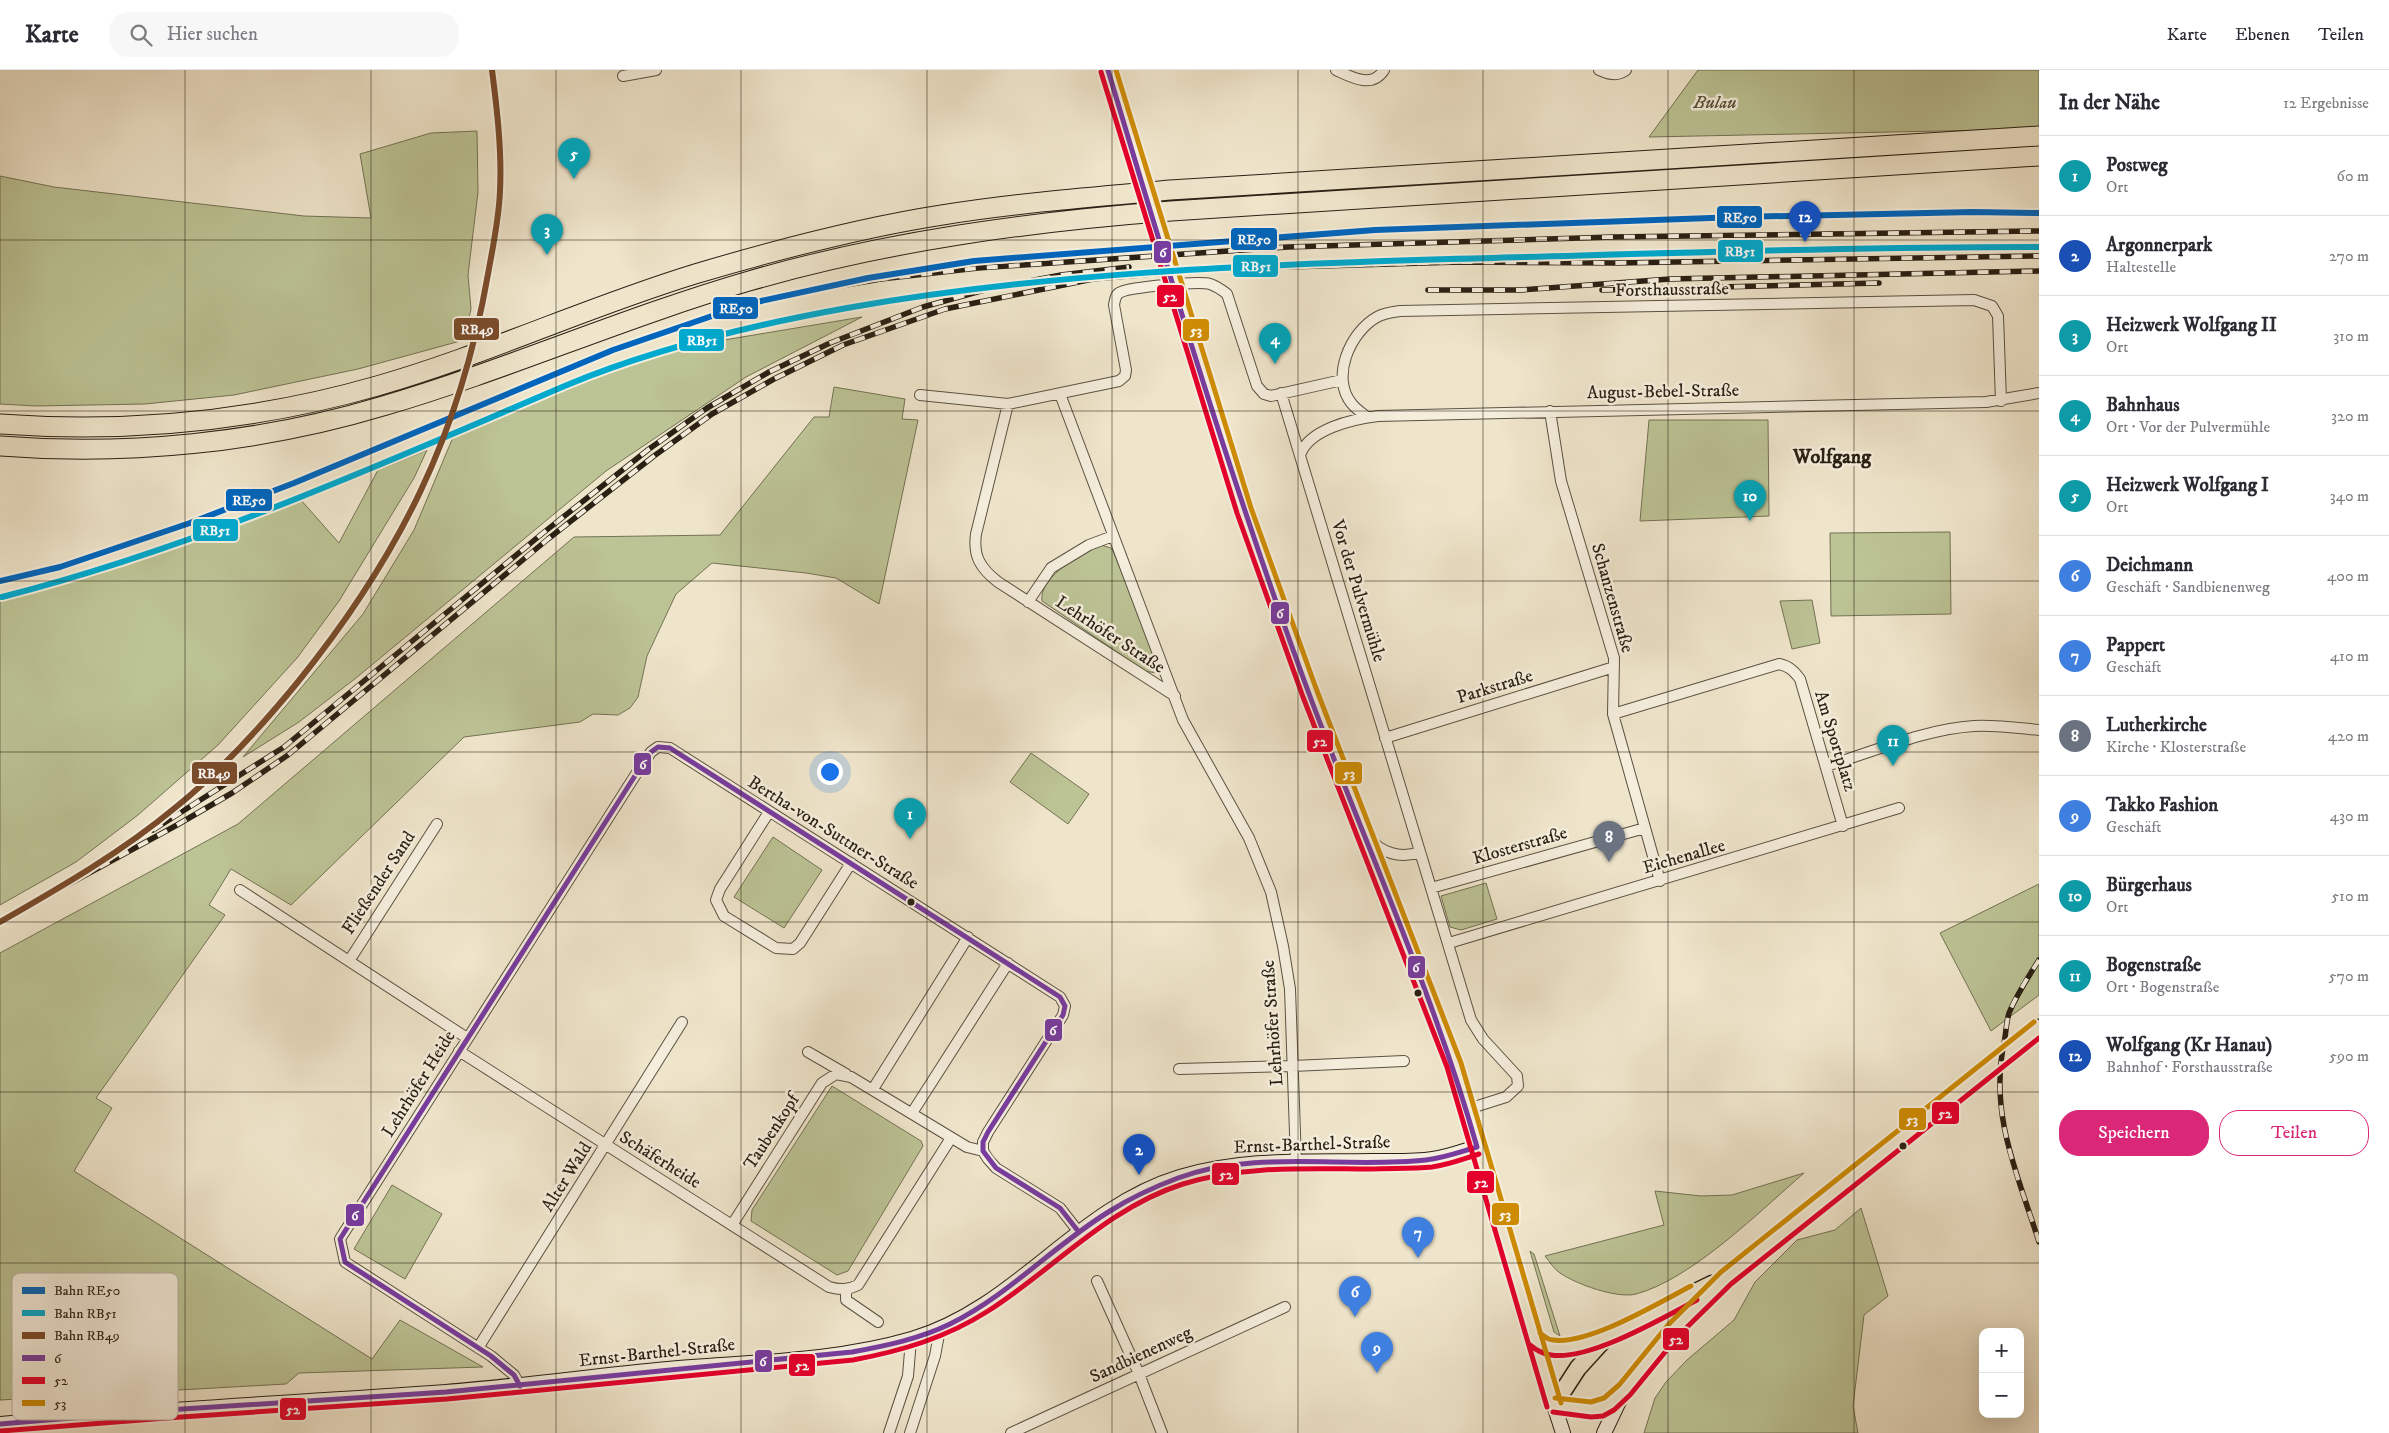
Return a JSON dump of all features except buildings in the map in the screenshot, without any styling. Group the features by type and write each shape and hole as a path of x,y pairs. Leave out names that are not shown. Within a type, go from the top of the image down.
{"highway":[{"path":"0,424 80,428 180,423 266,411 324,399 410,376 673,282 774,252 910,221 1002,206 1170,190 2039,136"},
{"path":"0,446 80,449 164,446 273,432 312,424 433,391 676,303 750,280 888,247 970,232 1071,219 1171,210 2039,156"}],"main road":[{"path":"1108,70 1244,510 1310,694 1450,1056 1468,1109 1477,1147 1554,1405"},
{"path":"1554,1405 1591,1410 1601,1409 1624,1390 1673,1330 1726,1278 2039,1028"},
{"path":"1535,1340 1550,1347 1566,1348 1608,1335 1726,1278"},
{"path":"1554,1405 1578,1368 1608,1335"}],"street":[{"path":"623,76 656,70"},
{"path":"1336,70 1361,80 1369,80 1379,76 1384,70"},
{"path":"1598,70 1608,74 1617,74 1626,70"},
{"path":"920,396 1008,404 1119,381 1125,376 1126,365 1114,305 1116,296 1121,292 1210,284 1227,294 1257,386 1268,396 1342,380 1351,404 1366,417"},
{"name":"Forsthausstraße","path":"1342,380 1348,351 1358,334 1379,316 1394,312 1974,300 1992,306 1998,316 2001,401"},
{"name":"Vor der Pulvermühle","path":"1281,393 1471,1020 1483,1039 1518,1076 1518,1086 1510,1095 1468,1109"},
{"name":"August-Bebel-Straße","path":"1300,455 1305,443 1314,435 1366,417 2001,401 2039,393"},
{"name":"Lehrhöfer Straße","path":"1060,394 1190,734 1248,838 1270,892 1288,975 1296,1162"},
{"name":"Lehrhöfer Straße","path":"1008,404 976,534 975,551 977,559 986,573 1175,696"},
{"name":"Schanzenstraße","path":"1550,411 1560,481 1614,658 1613,714 1660,881"},
{"name":"Lehrhöfer Straße","path":"1028,602 1051,568 1090,545 1113,536"},
{"name":"Am Sportplatz","path":"1613,714 1779,664 1790,668 1800,679 1843,826"},
{"name":"Parkstraße","path":"1385,738 1614,667"},
{"path":"1826,766 1936,732 1963,727 2003,727 2039,730"},
{"name":"Bertha-von-Suttner-Straße","path":"658,747 670,748 1060,997 1065,1006 1063,1015 988,1132 983,1142 983,1151"},
{"name":"Lehrhöfer Heide","path":"520,1386 514,1375 478,1348 346,1262 340,1239 638,771 651,752 658,747"},
{"name":"Eichenallee","path":"1449,943 1899,808"},
{"path":"769,812 720,889 716,900 724,916 776,948 793,949 800,943 851,863"},
{"name":"Fließender Sand","path":"349,961 438,824"},
{"name":"Klosterstraße","path":"1431,888 1645,828"},
{"path":"1365,834 1372,842 1395,854 1402,856 1420,852"},
{"name":"Fließender Sand","path":"240,890 468,1038"},
{"path":"874,1089 968,937"},
{"path":"912,1113 1008,963"},
{"name":"Alter Wald","path":"478,1348 682,1022"},
{"name":"Schäferheide","path":"459,1051 829,1287 846,1289"},
{"path":"808,1052 874,1089 968,1148 983,1151 996,1168 1060,1208 1078,1231"},
{"path":"1178,1069 1292,1066 1404,1060"},
{"name":"Taubenkopf","path":"732,1224 822,1083 836,1074 851,1077"},
{"path":"878,1322 846,1300 846,1289 858,1285 951,1138"},
{"name":"Ernst-Barthel-Straße","path":"178,1411 520,1386 667,1369 776,1361 871,1348 910,1339 940,1329 978,1310 1014,1285 1078,1231 1139,1194 1180,1177 1221,1167 1296,1162 1431,1159 1477,1147"},
{"path":"1097,1281 1139,1374 1162,1433"},
{"name":"Sandbienenweg","path":"1011,1433 1285,1308"},
{"path":"910,1433 935,1356 940,1329"},
{"path":"889,1433 908,1376 910,1339"},
{"path":"1604,1433 1624,1390"},
{"path":"1554,1405 1563,1433"},
{"name":"Ernst-Barthel-Straße","path":"0,1424 55,1420"}],"green space":[{"name":"Bulau","path":"1698,70 2039,70 2039,129 1649,137"},
{"path":"477,131 478,192 468,275 471,309 464,340 358,369 234,395 145,404 36,406 0,404 0,176 54,187 304,216 371,218 360,154 431,133"},
{"path":"862,317 746,377 606,471 356,678 299,722 243,757 363,614 414,530 454,435 620,364 712,342"},
{"path":"834,387 905,399 902,419 918,420 879,604 836,578 712,563 676,594 647,656 638,697 630,708 618,715 593,714 580,722 464,737 291,905 231,869 209,905 225,915 96,1098 112,1108 74,1171 372,1359 400,1320 483,1367 299,1373 286,1384 178,1390 178,1273 12,1273 12,1399 0,1400 0,953 238,824 574,537 720,535 814,417 829,417"},
{"path":"1649,420 1768,420 1769,516 1640,521"},
{"path":"427,450 414,478 339,601 297,658 218,745 138,815 76,862 0,905 0,598 93,576 200,539 300,499 339,543 378,470"},
{"path":"1950,532 1951,614 1831,616 1830,533"},
{"path":"1101,545 1111,548 1114,553 1159,666 1156,673 1145,671 1042,601 1047,583 1054,575 1073,559"},
{"path":"1812,600 1820,643 1792,649 1780,601"},
{"path":"1031,753 1089,794 1068,824 1010,782"},
{"path":"773,837 822,870 784,928 734,897"},
{"path":"1486,883 1497,919 1461,930 1450,927 1441,896"},
{"path":"2039,884 2039,995 1991,1031 1940,933"},
{"path":"832,1086 921,1141 923,1146 848,1271 837,1275 751,1221 752,1210"},
{"path":"1804,1173 1746,1224 1702,1259 1680,1274 1636,1294 1618,1294 1597,1290 1576,1282 1558,1271 1545,1256 1664,1225 1655,1191 1701,1196 1732,1195"},
{"path":"392,1185 442,1214 405,1279 354,1249"},
{"path":"1861,1208 1888,1296 1864,1315 1853,1406 1858,1433 1644,1433 1655,1398 1666,1382 1687,1360 1734,1320 1755,1282 1797,1240 1835,1230"},
{"path":"1530,1251 1534,1254 1560,1336 1554,1332"}],"railway":[{"path":"769,298 881,279 978,268 1288,247 1613,237 2039,231"},
{"path":"3,920 177,825 232,793 288,755 548,539 654,456 712,414 774,379 843,345 945,309 1093,279 1213,269 1459,262 1617,263 2039,256"},
{"path":"153,830 284,747 543,533 649,449 707,408 769,372 830,343 923,307 988,289 1061,275 1129,267"},
{"path":"1428,290 1522,290 1670,279 2039,271"},
{"path":"1602,290 1879,283"},
{"path":"2039,960 2019,992 2009,1013 2000,1069 2000,1095 2008,1144 2039,1242"}],"rail line":[{"name":"RB49","path":"0,922 113,854 193,793 224,764 254,733 297,683 366,589 395,541 420,492 442,441 461,388 476,333 494,243 499,201 500,145 492,70"},
{"name":"RE50","path":"0,581 60,567 190,523 294,483 613,350 747,304 868,278 974,261 1375,230 1738,217 1973,212 2039,213"},
{"name":"RB51","path":"2,597 75,577 218,529 358,474 567,385 635,360 740,330 847,308 997,286 1147,273 1298,264 1670,253 2039,247"}],"transit line":[{"name":"6","path":"1108,70 1228,460 1280,614 1330,748 1419,973 1440,1030 1477,1147"},
{"name":"53","path":"1116,70 1251,508 1317,691 1461,1063 1561,1403"},
{"name":"52","path":"1101,72 1237,513 1303,697 1447,1067 1547,1407"},
{"name":"6","path":"520,1386 514,1375 491,1356 345,1262 340,1239 638,771 651,752 658,747 670,748 1060,997 1065,1006 1063,1015 988,1132 983,1142 983,1151 996,1168 1060,1208 1078,1231"},
{"name":"53","path":"1555,1398 1591,1402 1604,1398 1619,1385 1668,1325 1721,1272 2034,1022"},
{"name":"52","path":"1553,1412 1591,1417 1603,1416 1614,1410 1630,1395 1679,1335 1731,1284 2039,1038"},
{"name":"6","path":"178,1409 446,1392 864,1350 914,1338 950,1324 972,1312 1012,1284 1089,1224 1127,1201 1178,1178 1208,1169 1239,1164 1270,1162 1364,1163 1426,1160 1477,1147"},
{"name":"52","path":"178,1417 447,1399 853,1360 906,1348 956,1329 988,1311 1105,1224 1130,1208 1183,1184 1229,1174 1276,1169 1432,1167 1479,1154"},
{"name":"53","path":"1540,1333 1553,1340 1568,1340 1585,1336 1604,1330 1691,1286"},
{"name":"52","path":"1530,1345 1540,1352 1551,1355 1567,1355 1585,1351 1605,1345 1646,1327 1697,1300"},
{"name":"6","path":"0,1424 48,1420"},
{"name":"52","path":"1,1431 141,1420"}],"place":[{"name":"Heizwerk Wolfgang I","path":"574,179"},
{"name":"Wolfgang (Kr Hanau)","path":"1805,242"},
{"name":"Heizwerk Wolfgang II","path":"547,255"},
{"name":"Bahnhaus","path":"1275,364"},
{"name":"Bürgerhaus","path":"1750,521"},
{"name":"Bogenstraße","path":"1893,766"},
{"name":"Postweg","path":"910,839"},
{"name":"Lutherkirche","path":"1609,862"},
{"name":"Argonnerpark","path":"1139,1175"},
{"name":"Pappert","path":"1418,1258"},
{"name":"Deichmann","path":"1355,1317"},
{"name":"Takko Fashion","path":"1377,1373"}],"district":[{"name":"Wolfgang","path":"1832,457"}]}
